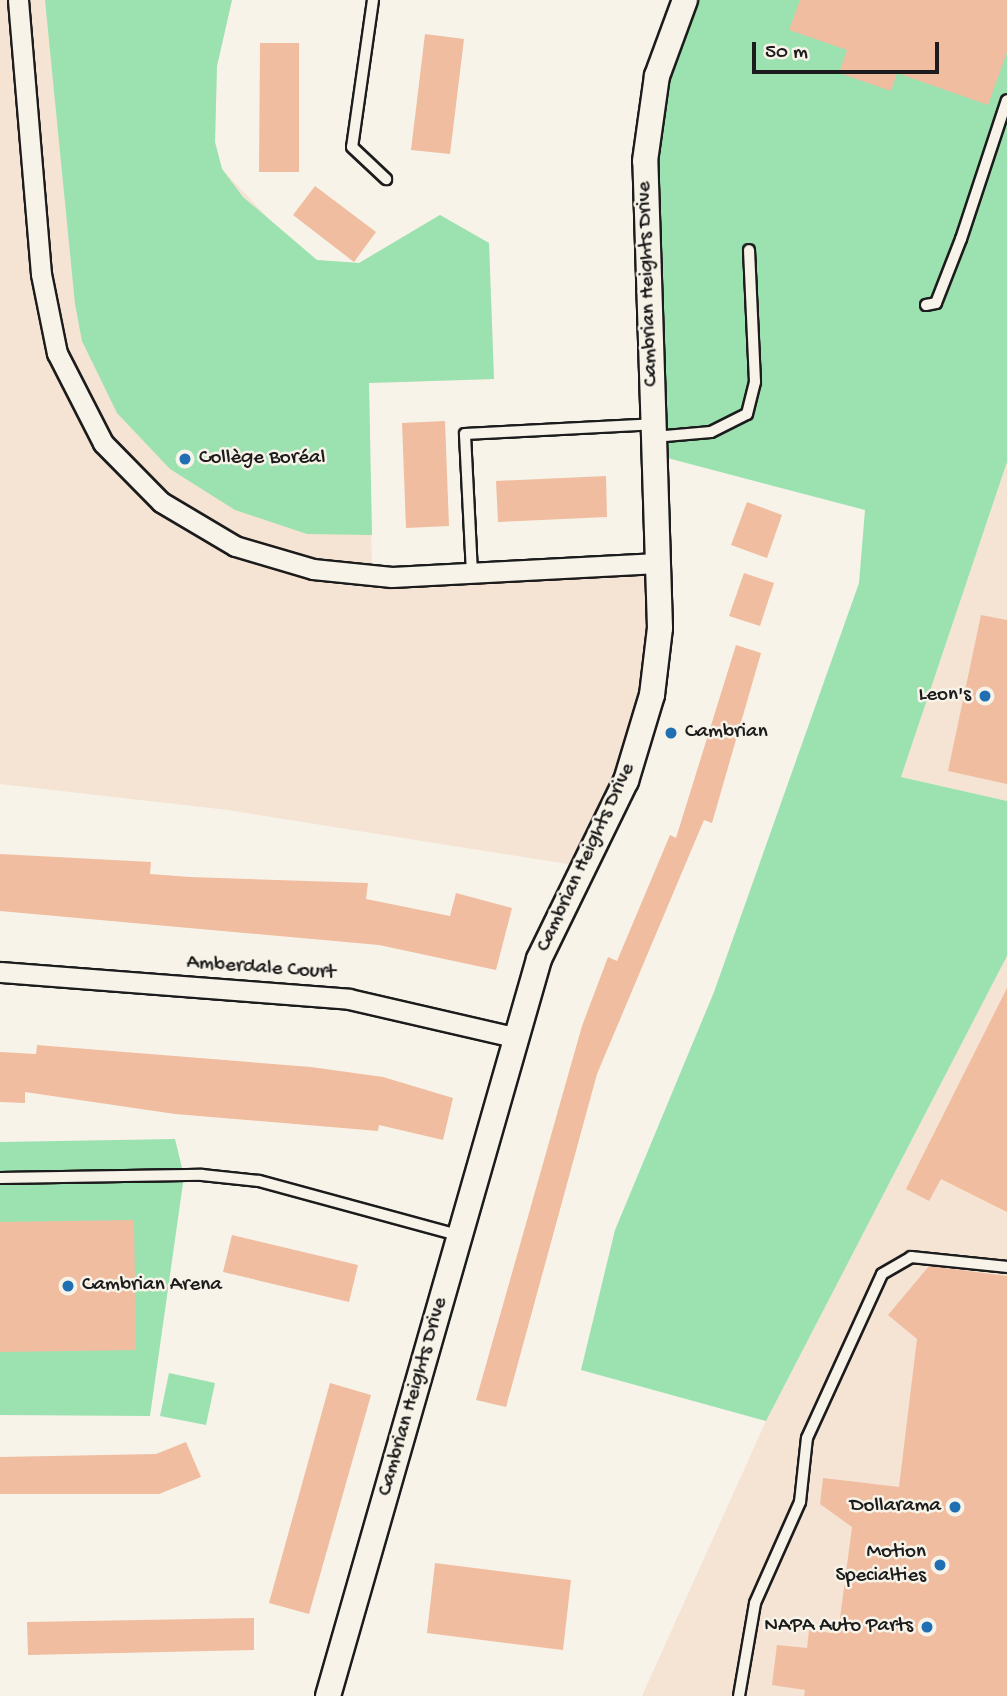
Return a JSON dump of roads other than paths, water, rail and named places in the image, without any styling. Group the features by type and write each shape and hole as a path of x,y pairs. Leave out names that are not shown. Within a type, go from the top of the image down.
{"street":[{"path":"18,0 48,318 72,391 103,443 161,502 234,546 275,562 392,577 658,563"},
{"name":"Cambrian Heights Drive","path":"328,1696 514,1037 539,959 642,737 659,659 645,162 657,76 685,0"},
{"name":"Amberdale Court","path":"0,972 349,999 514,1037"}],"lane":[{"path":"373,0 352,147 386,179"},
{"path":"926,305 936,303 966,226 1007,100"},
{"path":"472,573 465,434 653,430 711,432 747,414 755,382 748,250"},
{"path":"0,1178 202,1175 259,1181 458,1235"},
{"path":"739,1696 755,1602 800,1502 807,1438 882,1274 911,1257 1007,1267"}],"place":[{"name":"Collège Boréal","path":"185,459"},
{"name":"Leon's","path":"985,696"},
{"name":"Cambrian","path":"671,733"},
{"name":"Cambrian Arena","path":"68,1286"},
{"name":"Dollarama","path":"955,1507"},
{"name":"Motion Specialties","path":"940,1565"},
{"name":"NAPA Auto Parts","path":"927,1627"}]}
